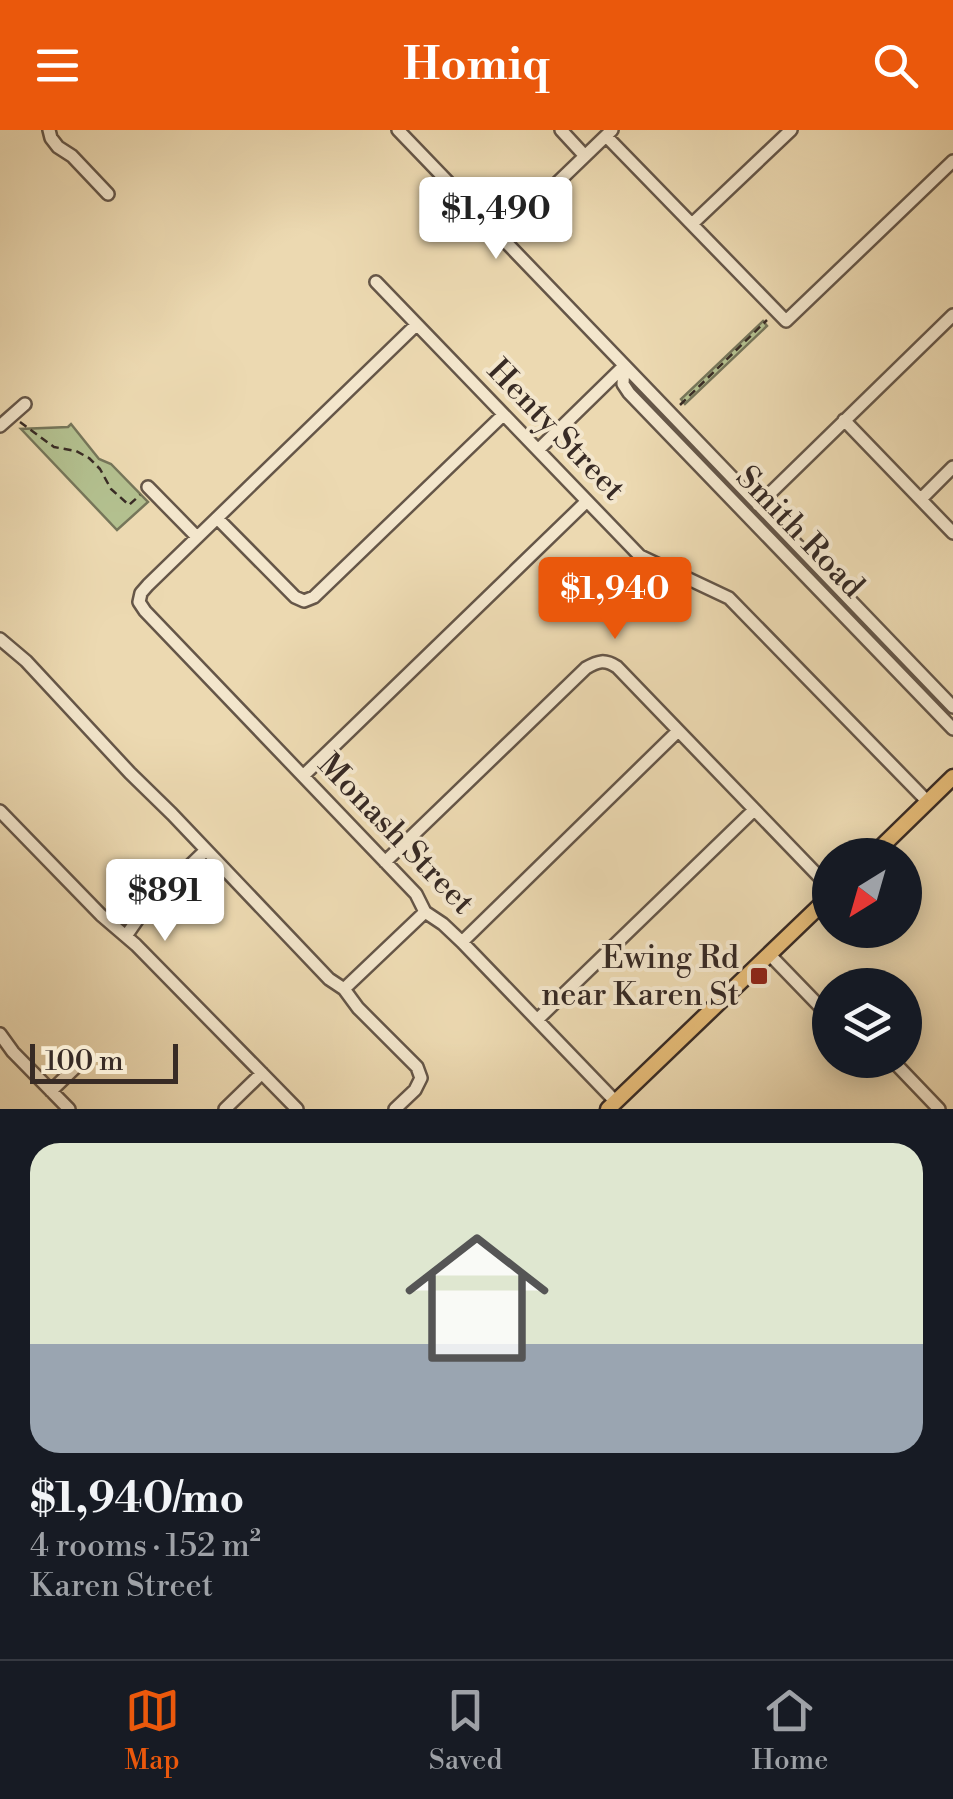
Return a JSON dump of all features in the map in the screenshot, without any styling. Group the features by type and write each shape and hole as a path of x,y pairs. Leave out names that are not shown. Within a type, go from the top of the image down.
{"main road":[{"path":"891,838 953,777"},
{"path":"612,1105 812,914"}],"street":[{"path":"49,130 58,147 72,156 108,194"},
{"name":"Smith Road","path":"398,130 953,707"},
{"path":"560,130 585,156"},
{"path":"692,224 791,130"},
{"path":"501,237 609,133 786,321 953,161"},
{"name":"Henty Street","path":"376,282 640,556 729,598 928,802"},
{"path":"758,505 953,315"},
{"path":"148,487 197,537 416,325"},
{"path":"538,450 624,366"},
{"name":"Smith Road","path":"624,366 623,384 629,394 953,729"},
{"path":"0,426 25,404"},
{"path":"217,518 294,597 304,601 314,596 503,416"},
{"path":"844,420 953,533"},
{"path":"920,498 953,468"},
{"path":"303,776 587,501"},
{"name":"Monash Street","path":"197,537 141,593 139,602 144,611 416,894 425,912 462,942 536,1020 612,1105"},
{"path":"0,639 26,661 130,774 416,1067 421,1078 395,1109"},
{"path":"386,862 586,668 598,661 610,662 812,870"},
{"path":"462,942 678,732"},
{"path":"536,1020 754,810"},
{"path":"0,811 296,1109"},
{"path":"126,936 144,910 206,850"},
{"path":"344,989 425,912"},
{"path":"770,955 812,998"},
{"path":"0,1034 69,1109"},
{"path":"52,1091 83,1060"},
{"path":"225,1109 262,1073"},
{"path":"909,1078 939,1109"}],"path":[{"path":"678,406 775,311"},
{"path":"10,416 54,447 89,458 129,506 148,487"}],"green space":[{"path":"763,321 767,326 685,404 681,399"},
{"path":"71,424 99,459 111,464 148,502 117,530 21,429"}],"place":[{"name":"Ewing Rd near Karen St","path":"759,976"}]}
